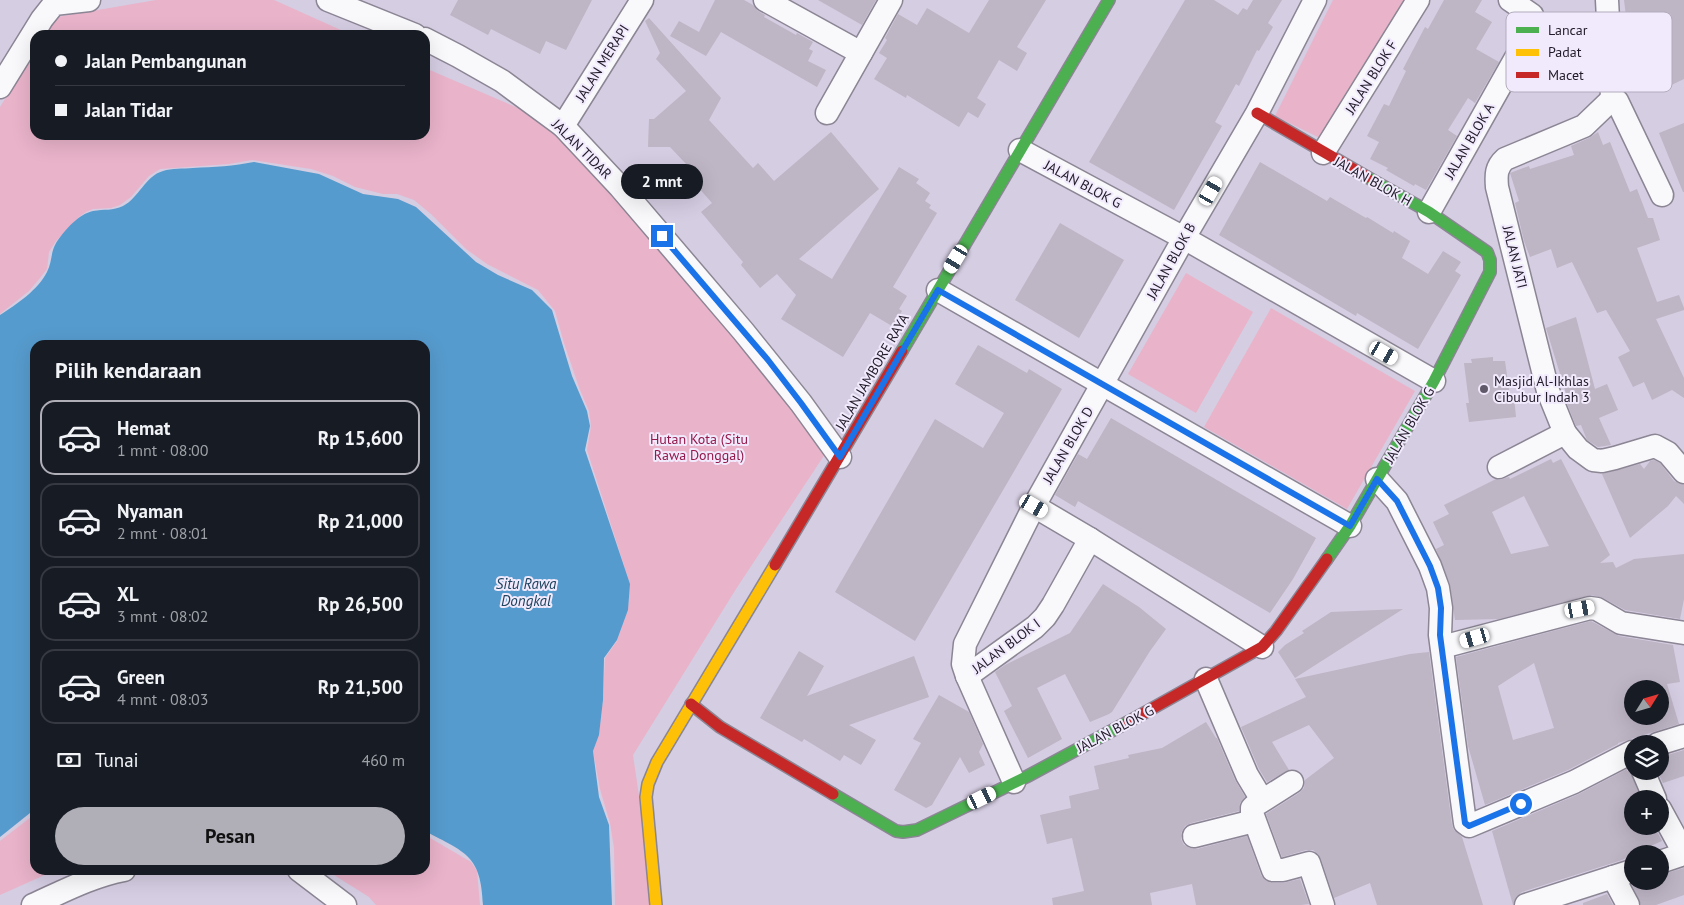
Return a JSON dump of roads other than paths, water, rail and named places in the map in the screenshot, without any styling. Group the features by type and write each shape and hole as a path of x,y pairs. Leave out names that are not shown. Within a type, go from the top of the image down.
{"street":[{"path":"35,30 54,2 89,0"},
{"path":"328,0 403,30"},
{"name":"JALAN MERAPI","path":"563,126 642,0"},
{"path":"765,0 861,53"},
{"path":"827,113 891,0"},
{"name":"JALAN JAMBORE RAYA","path":"656,905 647,811 648,784 657,762 840,457 1109,0"},
{"path":"1257,113 1315,0"},
{"name":"JALAN BLOK F","path":"1324,153 1418,0"},
{"name":"JALAN BLOK A","path":"1510,0 1528,12"},
{"path":"0,87 30,38"},
{"name":"JALAN TIDAR","path":"430,42 502,81 563,126 632,201 737,324 801,403 840,457"},
{"name":"JALAN BLOK A","path":"1429,212 1506,75"},
{"path":"1612,92 1612,97 1617,101 1662,195"},
{"name":"JALAN JATI","path":"1612,97 1584,126 1505,159 1497,169 1497,187 1548,391 1565,433 1578,449 1593,460 1602,461 1655,446 1668,453 1684,472"},
{"name":"JALAN BLOK H","path":"1257,113 1429,212 1487,252"},
{"name":"JALAN BLOK B","path":"1103,384 1184,238 1257,113"},
{"name":"JALAN BLOK G","path":"1020,150 1184,238 1434,381"},
{"name":"JALAN BLOK G","path":"691,704 720,727 896,831 903,832 918,830 1014,782 1206,679 1262,646 1276,631 1350,526 1385,486 1434,381 1490,275 1491,259 1487,252"},
{"path":"938,290 1350,526"},
{"name":"JALAN BLOK D","path":"1034,506 1103,384"},
{"path":"1499,467 1565,433"},
{"path":"1385,486 1420,545 1438,588 1441,608 1440,635 1465,823 1469,826 1574,782 1624,756"},
{"path":"1034,506 1262,646"},
{"name":"JALAN BLOK I","path":"1014,782 963,664 965,644 1034,506"},
{"name":"JALAN BLOK I","path":"967,676 1035,628 1045,617 1090,539"},
{"path":"1442,647 1590,608 1597,609 1621,623 1684,633"},
{"path":"1206,679 1247,775 1262,800"},
{"path":"1669,741 1684,736"},
{"path":"1292,782 1252,808 1254,821 1273,870 1283,870 1309,863 1323,905"},
{"path":"1194,836 1254,821"},
{"path":"1669,826 1684,853 1669,859"},
{"path":"1526,905 1623,874 1628,905"},
{"path":"33,905 72,887 105,875"},
{"path":"306,875 345,905"}],"water":[{"name":"Situ Rawa Dongkal","path":"254,162 319,174 363,194 398,199 416,207 476,262 498,275 532,290 552,310 572,376 587,411 590,426 585,450 630,584 628,610 617,640 604,658 603,700 599,735 593,751 599,797 609,825 612,905 483,905 482,888 475,865 461,851 430,834 430,340 30,340 30,813 0,837 0,315 33,291 43,279 58,240 83,215 93,211 123,206 133,198 151,177 163,171"}],"place":[{"name":"Masjid Al-Ikhlas Cibubur Indah 3","path":"1484,389"}],"park label":[{"name":"Hutan Kota (Situ Rawa Donggal)","path":"699,448"}]}
